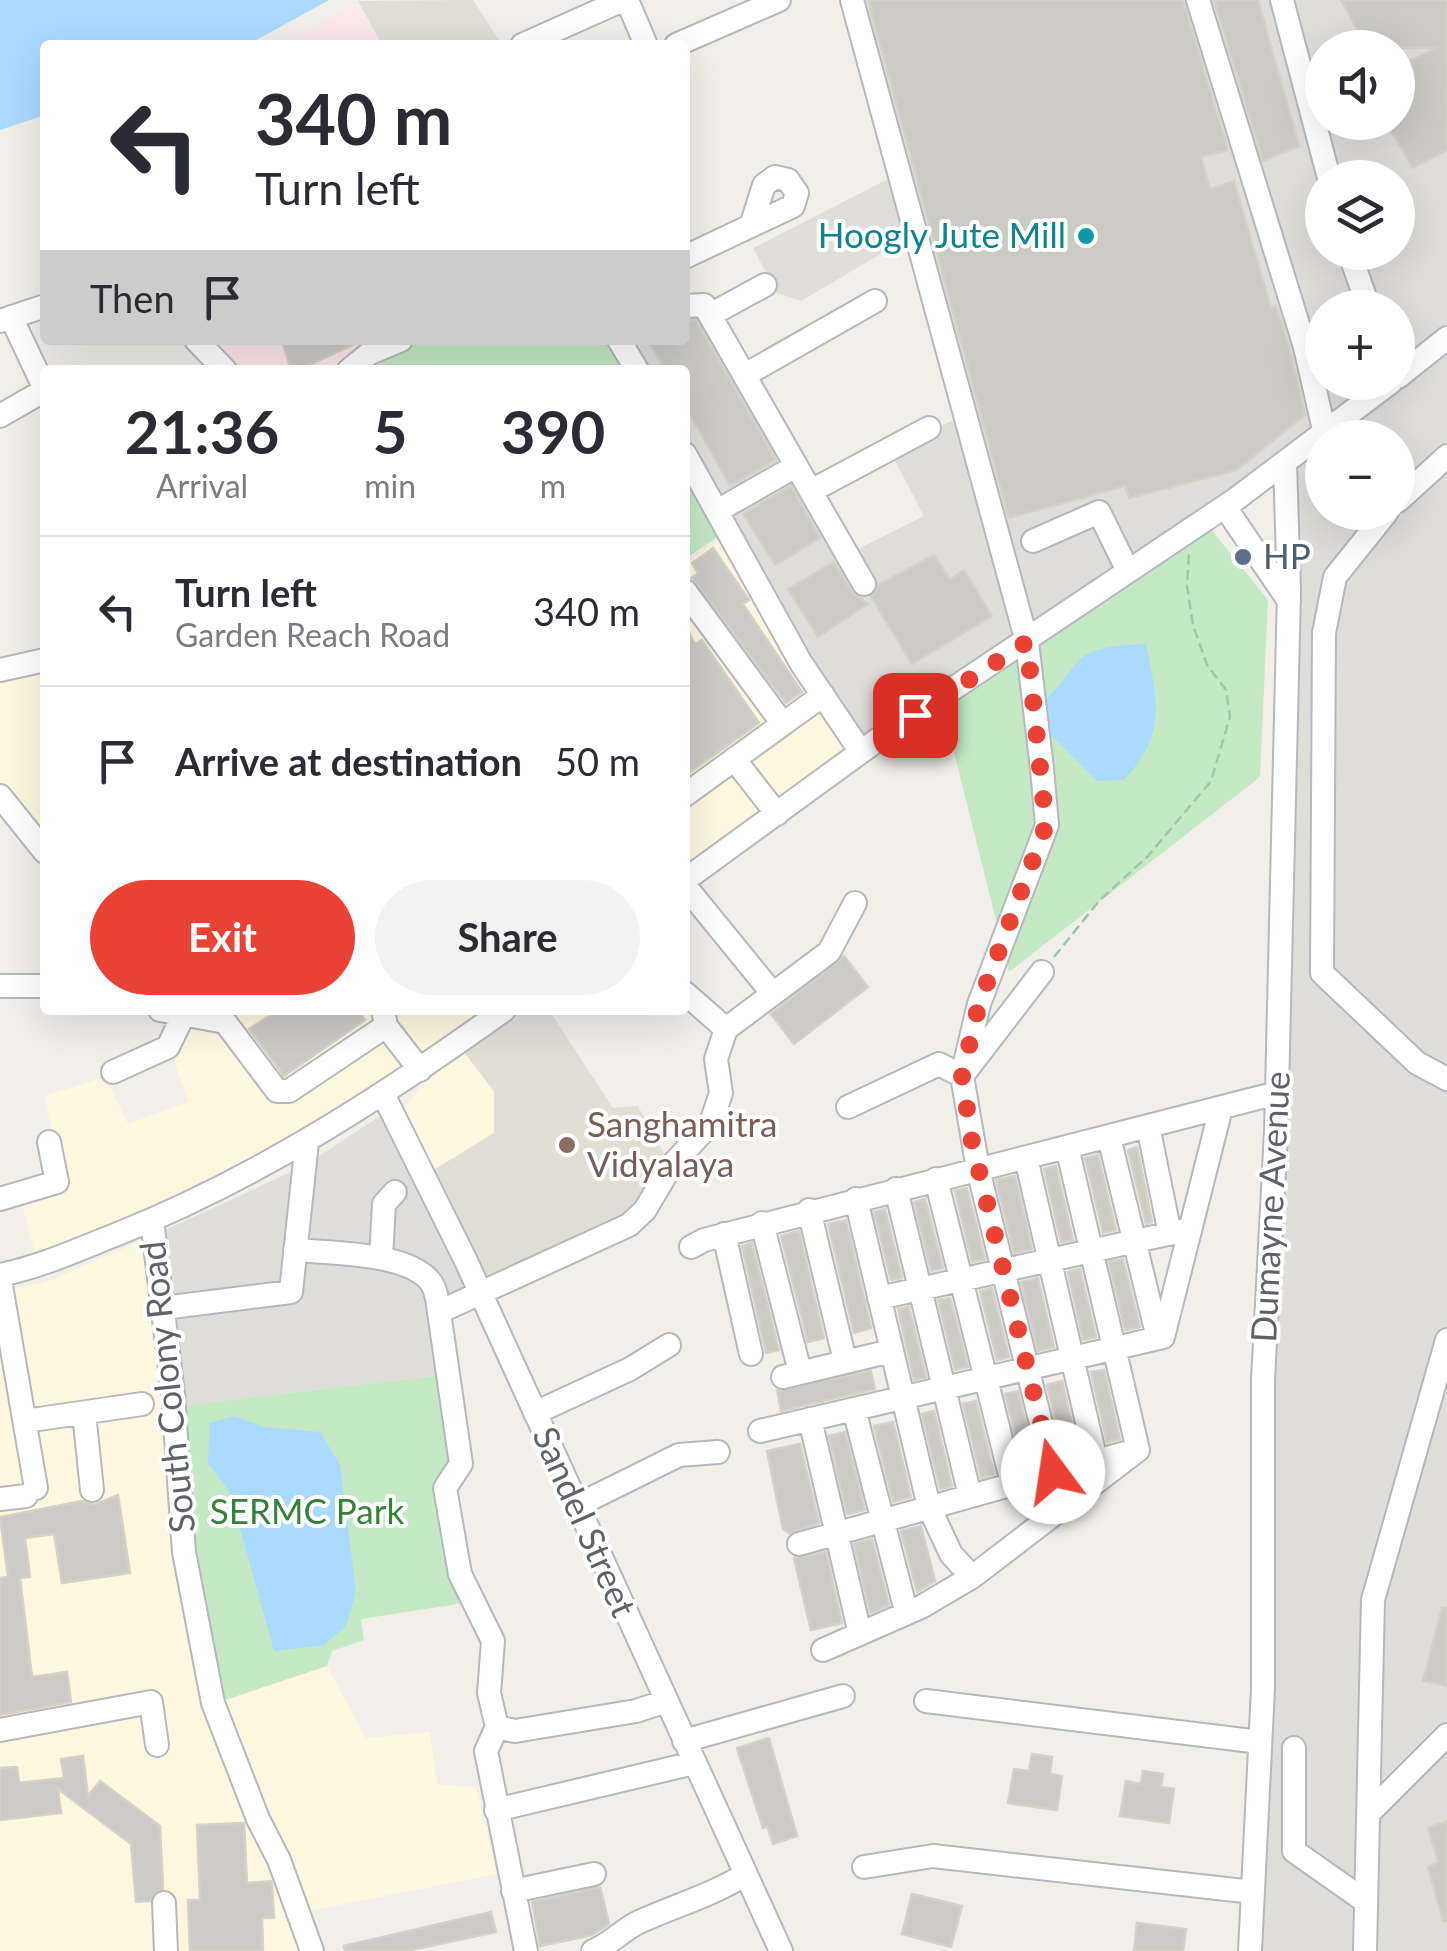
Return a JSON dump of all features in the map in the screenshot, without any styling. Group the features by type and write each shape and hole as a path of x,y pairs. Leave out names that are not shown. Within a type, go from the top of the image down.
{"street":[{"path":"533,40 625,0 644,40"},
{"path":"687,40 779,0"},
{"path":"852,0 1027,642 1046,825 979,1004 962,1076 978,1169 1053,1472"},
{"path":"1198,0 1305,347 1322,420"},
{"path":"1282,0 1324,160"},
{"path":"690,255 752,222"},
{"path":"710,315 764,285"},
{"path":"745,375 876,301"},
{"path":"690,306 704,305 864,584"},
{"path":"40,308 6,319 40,380"},
{"path":"1415,364 1447,338"},
{"path":"201,345 220,365"},
{"path":"355,365 389,345"},
{"path":"0,416 40,392"},
{"path":"1343,420 1368,400"},
{"path":"810,490 929,428"},
{"path":"690,877 861,752 1225,507 1305,448"},
{"path":"1415,485 1447,456"},
{"path":"690,463 822,694 861,752"},
{"name":"Dumayne Avenue","path":"1250,1951 1260,1742 1263,1380 1277,1094 1288,601 1285,463"},
{"path":"717,512 796,466"},
{"path":"1225,507 1288,601"},
{"path":"1034,541 1099,512 1128,571"},
{"path":"1373,530 1335,577 1324,633 1322,973 1417,1063 1447,1079"},
{"path":"690,599 782,724"},
{"path":"0,670 40,661"},
{"path":"690,791 822,694"},
{"path":"734,759 776,814"},
{"path":"0,796 40,846"},
{"path":"690,885 773,994"},
{"path":"439,1312 628,1225 645,1210 671,1166 711,1123 721,1093 716,1059 726,1029 829,952 856,904"},
{"path":"962,1076 1042,972"},
{"path":"0,986 40,986"},
{"path":"690,997 726,1029"},
{"path":"179,1015 225,1022 277,1092 289,1091 385,1018 420,1070"},
{"path":"0,1499 31,1492 25,1422 0,1277 28,1270 152,1220 307,1142 384,1096 497,1015"},
{"path":"114,1072 168,1047 183,1016"},
{"path":"848,1107 938,1064 962,1076"},
{"path":"691,1248 724,1234 809,1210 1277,1094"},
{"name":"Sandel Street","path":"384,1096 482,1295 781,1951"},
{"path":"760,1431 1163,1337 1180,1232 1220,1108"},
{"path":"1148,1126 1180,1232"},
{"path":"1109,1137 1158,1338"},
{"path":"0,1199 57,1182 50,1142"},
{"path":"163,1308 291,1292 307,1142"},
{"path":"1067,1148 1138,1450"},
{"path":"1026,1158 1096,1461"},
{"path":"936,1179 1012,1483"},
{"path":"896,1189 970,1496"},
{"path":"381,1258 384,1204 396,1192"},
{"path":"856,1199 929,1507 951,1554 972,1577"},
{"path":"809,1210 845,1362"},
{"name":"South Colony Road","path":"152,1220 184,1552 213,1704 279,1860 312,1951"},
{"path":"762,1223 792,1374 892,1350"},
{"path":"879,1298 1180,1232"},
{"path":"724,1234 751,1354"},
{"path":"295,1250 381,1258 419,1273 434,1286 461,1464 444,1488 460,1574 493,1641 490,1693 497,1727 486,1751 526,1951"},
{"path":"1366,1951 1373,1600 1447,1340"},
{"path":"535,1414 630,1369 669,1344"},
{"path":"25,1422 142,1404"},
{"path":"854,1408 906,1611"},
{"path":"84,1413 92,1490"},
{"path":"810,1419 860,1634"},
{"path":"799,1544 1138,1450"},
{"path":"823,1650 972,1577 1138,1450"},
{"path":"576,1506 679,1455 718,1452"},
{"path":"684,1741 842,1696"},
{"path":"497,1727 514,1731 636,1711 666,1700"},
{"path":"0,1730 151,1702 157,1745"},
{"path":"926,1702 1260,1742"},
{"path":"1370,1812 1447,1735"},
{"path":"1294,1748 1294,1851 1365,1901"},
{"path":"496,1810 694,1764"},
{"path":"864,1867 933,1856 1253,1892"},
{"path":"513,1891 594,1874"},
{"path":"593,1951 610,1944 636,1923 710,1897 746,1874"},
{"path":"164,1903 166,1951"}],"path":[{"path":"1042,972 1099,901 1148,856 1211,781 1230,716 1226,690 1207,665 1192,625 1186,586 1188,532"}],"shaded area":[{"path":"473,0 499,40 379,40 358,1"},
{"name":"Hoogly Jute Mill","path":"850,0 1279,0 1305,108 1305,140 1313,140 1318,160 1305,160 1305,270 1355,270 1361,290 1305,290 1305,400 1358,400 1333,420 1305,420 1305,440 1023,634 911,236 801,301 777,293 753,248 896,175"},
{"path":"1285,0 1447,0 1447,332 1417,356 1415,290 1366,290 1360,270 1415,270 1415,160 1329,160 1324,140 1415,140 1415,30 1305,30 1305,72"},
{"path":"356,5 377,40 290,40"},
{"path":"702,309 844,556 924,516 890,451 955,419 1020,636 863,745 805,660 690,455 690,365 638,365 627,345 690,345 690,310"},
{"path":"1447,341 1447,1951 1255,1951 1291,463 1305,452 1305,530 1415,530 1415,420 1345,420 1371,400 1415,400 1415,366"},
{"path":"207,345 384,345 352,365 229,365"},
{"path":"724,536 855,750 690,869 690,561"},
{"path":"40,665 40,838 0,787 0,673"},
{"path":"174,1015 488,1015 278,1153 37,1260 20,1198 61,1181 45,1096 105,1077 128,1124 188,1102 171,1050"},
{"name":"Sanghamitra Vidyalaya","path":"504,1015 552,1015 613,1108 638,1106 665,1156 637,1213 484,1288 427,1174 494,1133 494,1091 460,1047"},
{"path":"460,1047 494,1091 494,1133 427,1174 399,1115 433,1072"},
{"path":"386,1112 472,1289 433,1305 443,1375 178,1406 161,1232 304,1166"},
{"path":"143,1240 206,1703 307,1951 0,1951 0,1291 44,1283"},
{"path":"327,1666 366,1738 430,1732 437,1784 476,1788 497,1874 303,1912 221,1701"}],"green space":[{"path":"401,345 618,345 629,365 359,365"},
{"path":"690,474 723,533 690,556"},
{"path":"1209,527 1268,600 1260,777 1009,972 943,708"},
{"name":"SERMC Park","path":"443,1375 464,1603 361,1619 364,1640 332,1651 327,1666 219,1702 190,1553 178,1406"}],"water":[{"path":"0,0 329,0 256,40 40,40 40,117 0,130"},
{"path":"1146,644 1156,701 1153,732 1138,763 1124,780 1097,781 1052,736 1042,705 1084,657 1105,648"},
{"path":"235,1416 263,1427 320,1432 340,1465 356,1591 346,1626 324,1645 274,1651 230,1492 208,1464 210,1423"}],"building":[{"name":"Hoogly Jute Mill","path":"868,0 1183,0 1228,150 1201,157 1210,189 1234,181 1271,308 1276,305 1290,351 1305,415 1237,470 1129,498 1125,486 1009,518"},
{"path":"1214,0 1258,0 1299,146 1263,161"},
{"path":"1341,0 1447,0 1447,150 1415,167 1415,160 1408,160 1396,140 1415,140 1415,59 1434,48 1415,48 1415,30 1357,30"},
{"path":"696,320 776,460 730,486 690,414 690,365 662,365 651,345 690,345 690,321"},
{"path":"284,345 352,345 309,365 290,365"},
{"path":"791,486 820,538 775,565 743,514"},
{"path":"713,548 749,600 743,604 802,692 786,703 692,578 698,573 692,563"},
{"path":"934,555 950,579 964,570 992,616 912,664 871,597 879,585"},
{"path":"834,562 852,592 868,604 818,637 788,589"},
{"path":"690,634 695,644 702,640 759,723 690,772"},
{"path":"844,956 868,987 794,1044 771,1014"},
{"path":"270,1015 362,1015 365,1020 284,1076 249,1029"},
{"path":"1137,1147 1152,1222 1146,1224 1128,1150"},
{"path":"1098,1155 1116,1230 1103,1233 1085,1158"},
{"path":"1056,1166 1073,1240 1061,1242 1044,1169"},
{"path":"1015,1176 1032,1249 1014,1253 996,1180"},
{"path":"967,1188 985,1259 972,1262 955,1191"},
{"path":"925,1199 943,1268 931,1271 914,1202"},
{"path":"885,1209 902,1278 891,1280 874,1212"},
{"path":"846,1220 871,1328 854,1333 828,1224"},
{"path":"799,1231 824,1338 808,1342 781,1236"},
{"path":"752,1243 779,1350 766,1353 742,1246"},
{"path":"1123,1259 1140,1327 1125,1330 1109,1262"},
{"path":"1080,1269 1096,1337 1083,1340 1068,1272"},
{"path":"1038,1278 1054,1347 1038,1351 1021,1282"},
{"path":"992,1288 1009,1357 997,1360 980,1291"},
{"path":"950,1298 968,1367 955,1370 938,1300"},
{"path":"909,1307 926,1377 914,1380 898,1309"},
{"path":"1104,1370 1120,1439 1107,1442 1091,1372"},
{"path":"871,1371 875,1389 781,1411 777,1390"},
{"path":"1062,1381 1078,1450 1064,1454 1047,1385"},
{"path":"1018,1391 1035,1462 1023,1466 1005,1394"},
{"path":"976,1401 994,1474 981,1478 963,1404"},
{"path":"934,1411 952,1486 940,1489 922,1414"},
{"path":"893,1422 911,1497 893,1502 874,1426"},
{"path":"845,1432 865,1510 847,1514 829,1436"},
{"path":"800,1444 819,1523 789,1533 783,1529 767,1451"},
{"path":"118,1495 130,1573 62,1583 54,1534 25,1538 30,1577 20,1578 32,1677 67,1672 71,1702 0,1715 0,1578 8,1577 0,1517 82,1501 94,1505"},
{"path":"921,1526 935,1581 917,1592 901,1531"},
{"path":"872,1539 889,1605 870,1613 854,1544"},
{"path":"826,1552 842,1623 811,1630 794,1558"},
{"path":"1442,1608 1447,1608 1447,1686 1423,1681"},
{"path":"769,1738 797,1836 773,1844 767,1826 763,1828 737,1748"},
{"path":"1032,1754 1052,1757 1050,1774 1062,1776 1057,1810 1008,1803 1014,1769 1029,1771"},
{"path":"83,1756 88,1796 100,1781 160,1826 163,1888 150,1901 136,1902 131,1844 58,1789 61,1813 0,1820 0,1768 17,1767 19,1783 64,1778 61,1759"},
{"path":"1143,1771 1163,1774 1161,1787 1174,1789 1169,1823 1120,1816 1126,1781 1141,1784"},
{"path":"1447,1821 1447,1921 1443,1921 1428,1867 1438,1862 1428,1828"},
{"path":"244,1823 247,1883 271,1881 272,1885 274,1918 262,1918 263,1951 190,1951 188,1900 200,1900 197,1825"},
{"path":"600,1887 609,1924 592,1935 540,1946 532,1902"},
{"path":"912,1894 962,1906 951,1947 902,1934"},
{"path":"491,1912 496,1932 406,1951 345,1951 344,1946"},
{"path":"1137,1923 1186,1929 1183,1951 1134,1951"}],"place":[{"name":"Hoogly Jute Mill","path":"1086,236"},
{"name":"HP","path":"1243,557"},
{"name":"Sanghamitra Vidyalaya","path":"567,1145"}],"route":[{"path":"915,715 1027,642 1046,825 979,1004 962,1076 972,1142 1053,1472"}]}
